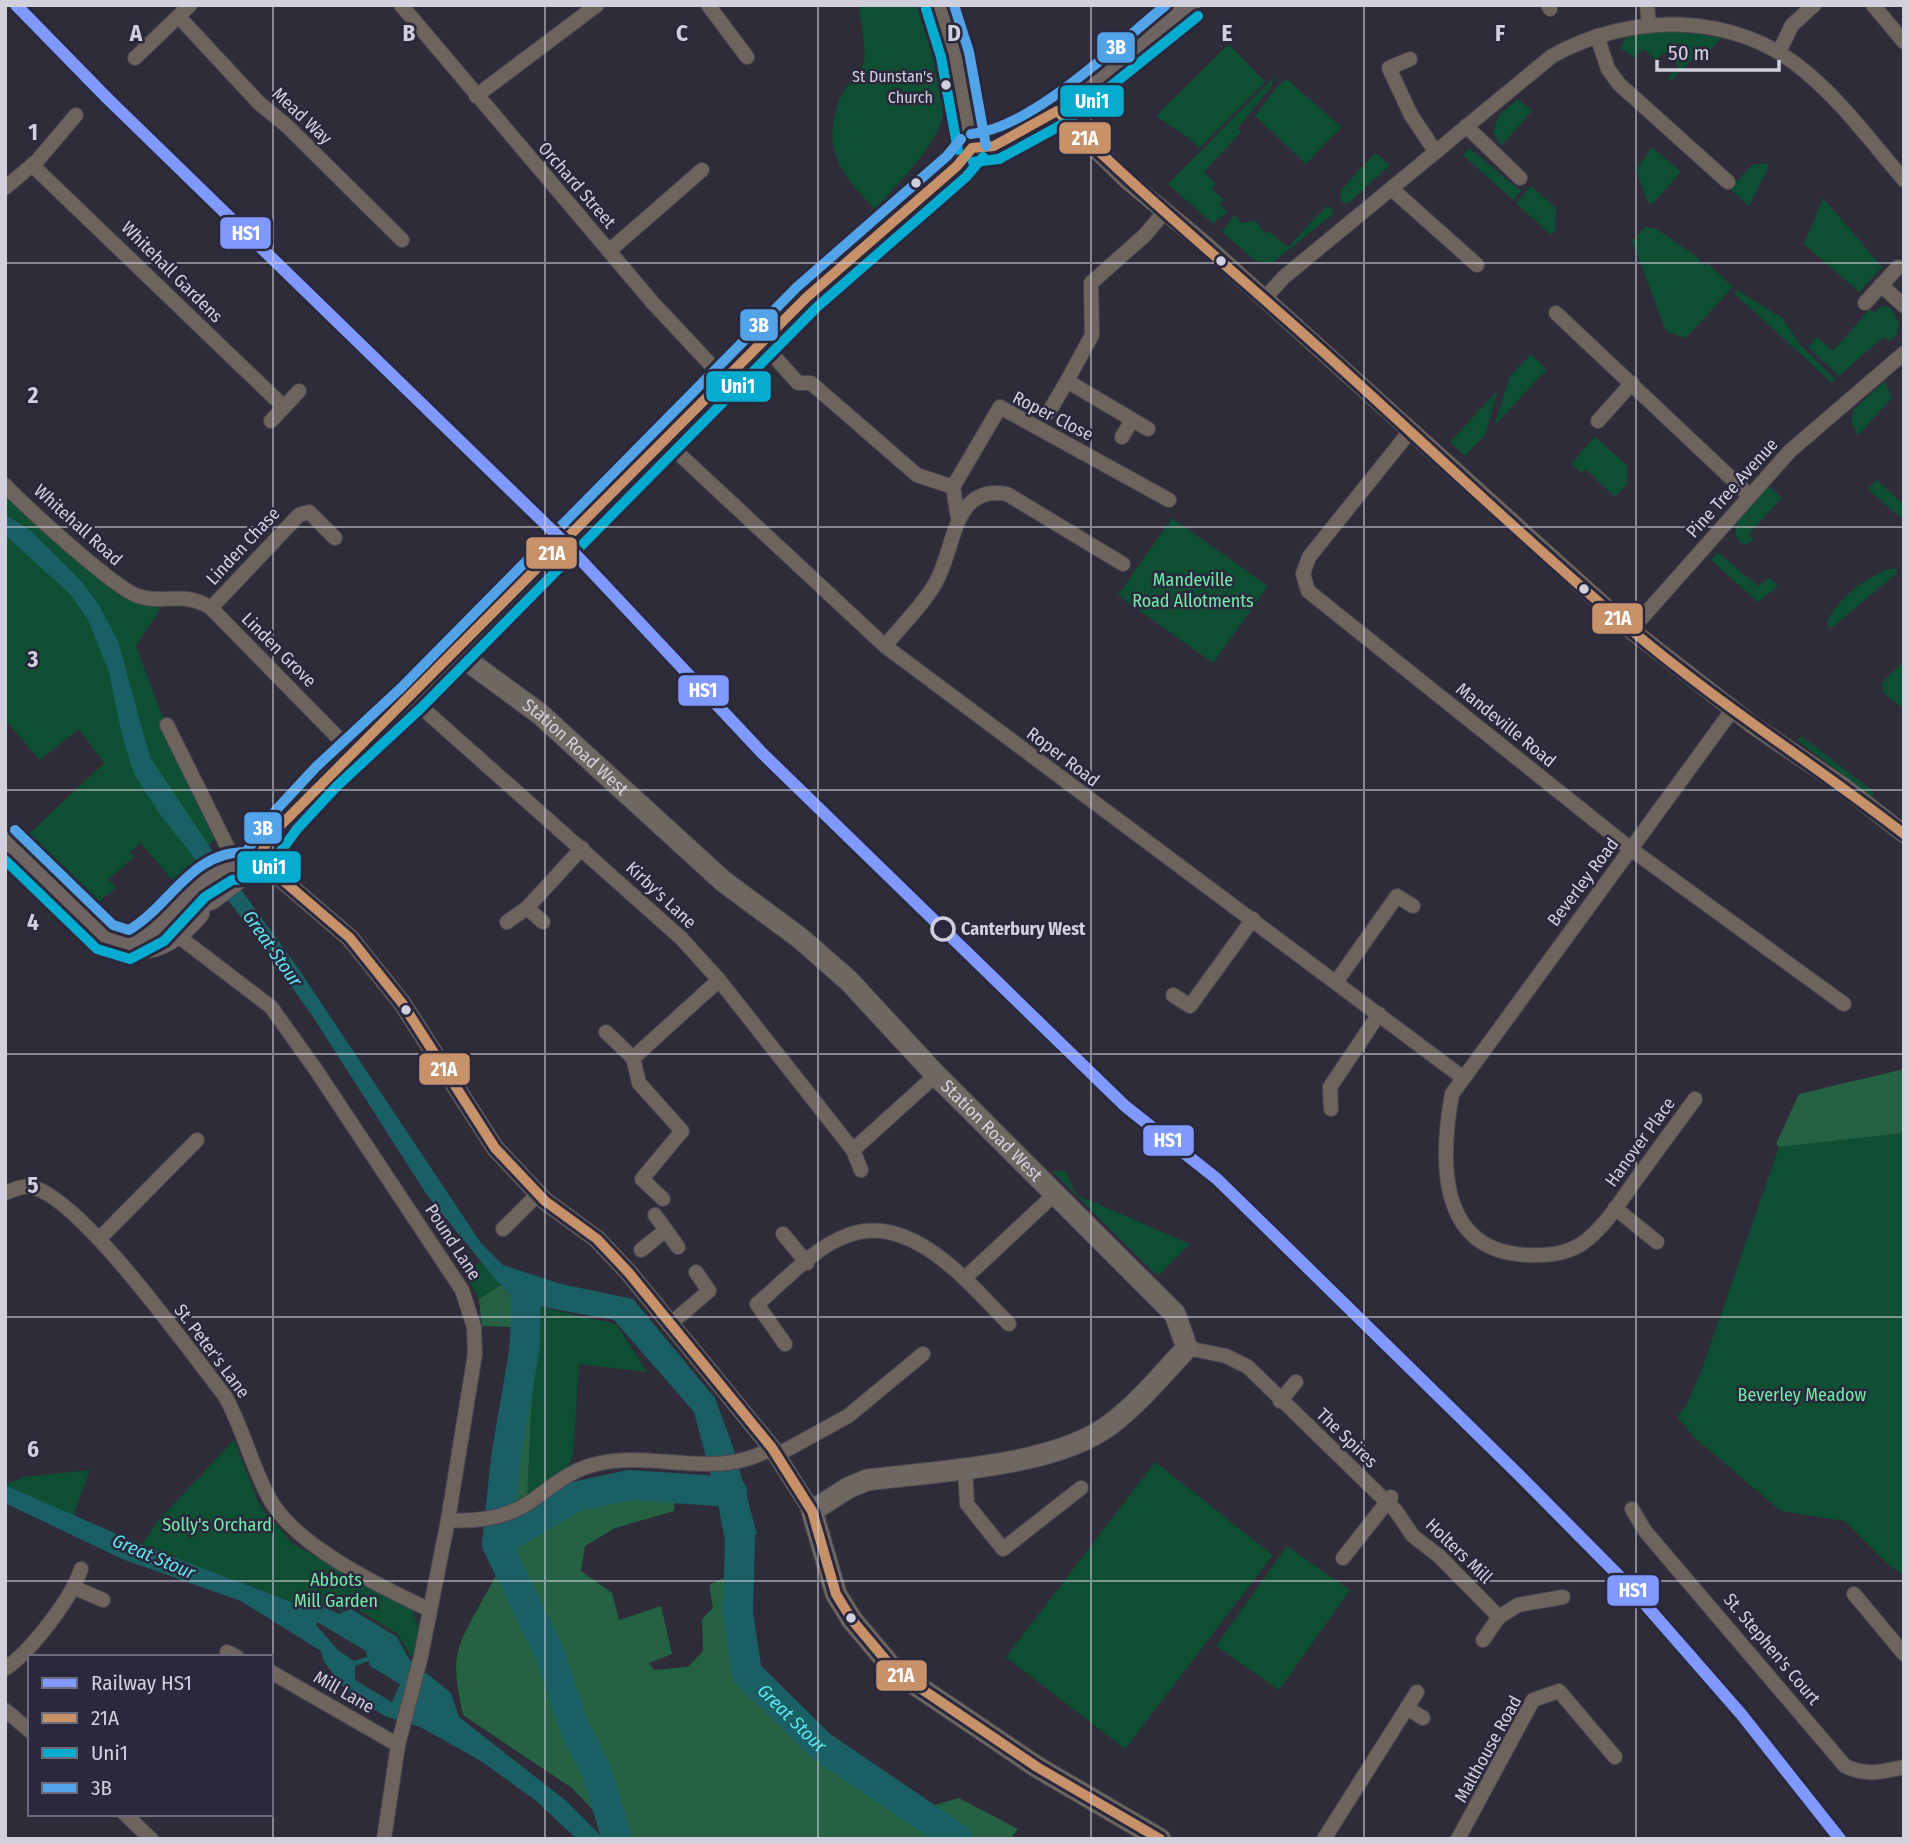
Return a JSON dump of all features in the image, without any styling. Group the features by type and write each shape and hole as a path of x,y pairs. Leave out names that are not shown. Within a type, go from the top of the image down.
{"main road":[{"path":"6,843 106,938 131,945 155,946 178,936 221,885 352,752 459,650 807,297 957,166 972,148 994,146 1057,111 1189,5"},
{"name":"Station Road West","path":"459,650 472,664 559,730 723,881 810,947 891,1024 936,1074 1175,1314 1187,1348"},
{"path":"131,945 156,930 183,896 221,885"},
{"path":"1160,1839 1037,1767 895,1671 852,1620 836,1594 812,1511 848,1488 867,1480 1017,1460 1063,1448 1110,1426 1187,1348"}],"street":[{"path":"135,58 180,18 190,5"},
{"path":"476,96 597,5"},
{"path":"708,5 747,57"},
{"path":"939,5 958,65 972,148"},
{"path":"1647,5 1649,24"},
{"path":"1779,52 1792,25 1814,5"},
{"path":"1873,5 1904,42"},
{"name":"Orchard Street","path":"406,7 476,96 683,338 726,381"},
{"name":"Mead Way","path":"180,18 259,103 287,125 402,240"},
{"path":"1265,299 1284,277 1393,190 1435,151 1552,56 1597,36 1649,24 1677,23 1713,29 1779,52 1821,86 1904,180"},
{"path":"1597,36 1608,69 1619,84 1728,182"},
{"path":"1410,59 1389,68 1411,116 1435,151"},
{"path":"1057,111 1120,173 1166,210 1631,630 1733,709 1904,834"},
{"path":"5,188 32,165 76,115"},
{"path":"1466,126 1520,178"},
{"name":"Whitehall Gardens","path":"32,165 284,407"},
{"path":"609,251 702,170"},
{"path":"1393,190 1477,265"},
{"path":"1049,412 1092,335 1091,283 1145,235 1166,210"},
{"path":"1865,303 1898,267"},
{"path":"1881,285 1904,306"},
{"path":"1556,313 1750,496"},
{"path":"763,344 798,383 811,383 917,475 953,486 958,518"},
{"name":"Pine Tree Avenue","path":"1631,630 1790,450 1904,354"},
{"path":"1067,381 1148,429"},
{"path":"1598,421 1632,383"},
{"path":"271,421 299,391"},
{"name":"Roper Close","path":"953,486 1000,407 1169,500"},
{"path":"1122,437 1132,420"},
{"name":"Mandeville Road","path":"1411,430 1309,557 1303,583 1308,591 1632,850 1844,1004"},
{"name":"Roper Road","path":"664,440 885,646 1137,837 1254,919 1462,1077"},
{"name":"Whitehall Road","path":"5,485 112,582 139,597 168,597"},
{"path":"885,646 939,578 958,518 976,498 990,491 1007,494 1123,565"},
{"name":"Linden Chase","path":"211,608 299,515 309,512 335,538"},
{"name":"Linden Grove","path":"168,597 183,596 211,608 352,752"},
{"name":"Kirby's Lane","path":"411,698 681,938 719,980 853,1150 862,1170"},
{"name":"Beverley Road","path":"1462,1077 1632,850 1733,709"},
{"path":"167,725 229,850 221,885 279,877 329,918 354,944 402,1003 495,1148 538,1195 597,1239 631,1258 669,1325 774,1451 812,1511"},
{"path":"507,922 527,908 582,848"},
{"path":"1336,982 1397,896 1413,906"},
{"path":"527,908 543,922"},
{"path":"1173,995 1190,1006 1254,919"},
{"name":"Pound Lane","path":"178,936 271,1007 364,1139 462,1290 474,1327 475,1354 448,1520 421,1656 401,1733 384,1839"},
{"path":"633,1058 719,980"},
{"path":"1331,1109 1330,1087 1379,1014"},
{"path":"606,1032 633,1058 639,1083 682,1131 642,1179 663,1199"},
{"path":"853,1150 936,1074"},
{"name":"Hanover Place","path":"1462,1077 1452,1094 1444,1138 1444,1160 1455,1208 1472,1235 1485,1245 1502,1252 1544,1256 1560,1253 1587,1241 1615,1208 1695,1099"},
{"path":"100,1238 197,1140"},
{"name":"St. Peter's Lane","path":"5,1193 22,1187 36,1189 100,1238 225,1396 238,1420 262,1484 283,1517 344,1565 430,1610"},
{"path":"965,1278 1056,1193"},
{"path":"503,1229 538,1195"},
{"name":"Hanover Place","path":"1615,1208 1657,1242"},
{"path":"655,1215 678,1247"},
{"path":"631,1258 666,1230"},
{"path":"785,1344 757,1304 846,1235 881,1231 917,1243 965,1278 1009,1324"},
{"path":"783,1234 807,1263"},
{"path":"669,1325 709,1291 696,1272"},
{"name":"The Spires","path":"1187,1348 1226,1356 1248,1367 1280,1401 1392,1504"},
{"path":"448,1520 488,1521 527,1504 561,1478 589,1466 632,1460 702,1465 752,1460 848,1416 923,1354"},
{"path":"1280,1401 1296,1382"},
{"path":"965,1468 967,1504 1003,1549 1081,1488"},
{"path":"1343,1558 1392,1504"},
{"name":"Holters Mill","path":"1392,1504 1413,1536 1439,1556 1499,1617"},
{"name":"St. Stephen's Court","path":"1632,1509 1645,1531 1844,1766 1857,1773 1877,1773 1904,1767"},
{"path":"5,1669 34,1640 75,1588 81,1569"},
{"path":"75,1588 103,1600"},
{"path":"1854,1594 1904,1654"},
{"path":"1483,1640 1499,1617 1518,1605 1563,1597"},
{"name":"Mill Lane","path":"273,1673 401,1733"},
{"name":"Malthouse Road","path":"1458,1839 1534,1700 1559,1691 1615,1757"},
{"path":"1324,1839 1417,1692"},
{"path":"1407,1708 1423,1718"},
{"path":"5,1710 28,1729"},
{"path":"127,1816 151,1839"}],"green space":[{"path":"861,5 927,5 944,92 942,118 931,142 875,209 844,172 838,160 832,132 840,99 865,58 859,8"},
{"path":"1642,32 1683,32 1721,38 1707,54 1701,50 1672,80 1667,79 1679,65 1664,52 1656,60 1643,49 1635,58 1620,48 1626,37"},
{"path":"1229,44 1265,82 1199,148 1156,116"},
{"path":"1275,76 1271,87 1238,128 1241,132 1204,172 1216,184 1212,189 1223,200 1219,204 1227,212 1213,224 1168,184"},
{"path":"1287,79 1341,127 1306,164 1255,116 1277,86"},
{"path":"1518,99 1532,111 1501,146 1493,132 1499,115"},
{"path":"1652,147 1681,172 1653,203 1648,203 1636,170"},
{"path":"1469,148 1521,191 1513,200 1463,155"},
{"path":"1375,153 1390,165 1349,203 1344,203 1340,200 1341,190"},
{"path":"1765,163 1769,166 1749,206 1730,189 1752,165"},
{"path":"1531,186 1556,208 1555,231 1551,235 1516,203"},
{"path":"1823,198 1882,267 1859,292 1804,244"},
{"path":"1325,207 1332,208 1333,214 1272,263 1256,261 1222,232 1234,215 1242,223 1256,221 1265,233 1268,231 1288,247"},
{"path":"1645,227 1655,228 1700,259 1699,262 1705,266 1707,263 1733,287 1686,338 1666,331 1632,241"},
{"path":"1737,290 1782,318 1802,347 1835,379 1832,383 1734,293"},
{"path":"1882,306 1890,307 1899,323 1897,335 1890,341 1883,337 1839,376 1808,347 1817,337 1833,351 1870,309 1873,313"},
{"path":"1531,354 1547,369 1494,426 1510,376"},
{"path":"1885,381 1892,398 1858,435 1852,425 1853,410"},
{"path":"1498,390 1485,435 1465,456 1450,442"},
{"path":"1595,437 1627,465 1627,484 1615,497 1585,469 1581,473 1571,464"},
{"path":"1877,480 1904,505 1904,521 1868,489"},
{"path":"1767,485 1782,498 1749,534 1754,540 1746,544 1740,543 1736,535 1738,519"},
{"path":"5,486 112,582 168,597 136,646 186,779 215,839 174,882 141,843 130,852 134,857 108,879 116,888 96,904 27,836 104,763 79,729 40,760 5,720"},
{"name":"Mandeville Road Allotments","path":"1172,518 1268,586 1213,663 1118,595"},
{"path":"1717,552 1758,586 1769,578 1778,586 1758,602 1711,560"},
{"path":"1889,569 1897,569 1897,573 1829,630 1827,621 1845,597 1871,577"},
{"path":"1904,660 1904,710 1883,692 1882,683"},
{"path":"1801,736 1873,791 1873,798 1797,740"},
{"name":"Beverley Meadow","path":"1904,1133 1904,1575 1890,1566 1845,1521 1781,1511 1694,1437 1677,1417 1687,1404 1703,1366 1779,1147"},
{"path":"1052,1171 1065,1171 1077,1195 1190,1244 1158,1276"},
{"path":"481,1262 501,1285 479,1299 465,1274"},
{"path":"536,1306 616,1324 647,1372 579,1364 573,1455 567,1470 527,1502"},
{"name":"Solly's Orchard","path":"234,1440 260,1506 293,1544 411,1608 419,1639 411,1657 398,1634 351,1605 341,1611 309,1600 299,1605 142,1545 156,1523"},
{"path":"1155,1462 1273,1555 1125,1749 1006,1657"},
{"path":"90,1470 73,1516 5,1485 23,1477"},
{"path":"1287,1546 1350,1590 1279,1690 1216,1646"}],"shaded area":[{"path":"1904,1069 1904,1133 1779,1147 1776,1144 1799,1094"},
{"path":"501,1285 515,1298 536,1306 527,1502 494,1518 511,1327 482,1326 479,1299"},
{"path":"631,1490 675,1492 674,1511 615,1528 585,1546 581,1571 612,1593 619,1620 661,1606 672,1654 649,1663 654,1670 688,1667 703,1651 702,1619 713,1608 709,1585 733,1574 732,1626 742,1677 814,1760 879,1788 907,1813 959,1798 1018,1829 1010,1839 620,1839 572,1788 463,1715 456,1665 461,1642 515,1543 525,1532 552,1515 585,1502"}],"water":[{"path":"5,514 31,531 83,583 99,605 118,641 150,757 210,847 298,968 481,1243 503,1265 561,1284 633,1299 715,1398 734,1450 757,1534 729,1543 694,1412 614,1320 538,1306 516,1299 496,1280 427,1195 313,1017 249,927 159,813 133,772 121,731 109,672 88,620 70,594 5,535"},
{"path":"5,1485 142,1545 299,1605 309,1600 339,1614 351,1609 397,1637 409,1659 451,1693 459,1717 565,1800 604,1839 577,1839 535,1800 481,1761 420,1727 385,1716 350,1695 324,1662 321,1651 241,1601 122,1559 5,1503","holes":["317,1622 366,1651 367,1657 354,1661 338,1650 316,1625","369,1661 370,1666 400,1684 392,1702 355,1680 355,1666"]}],"waterway":[{"name":"Great Stour","path":"526,1289 525,1346 506,1458 497,1544 550,1654 575,1729 597,1772 617,1839"},
{"name":"Great Stour","path":"497,1544 574,1497 630,1485 732,1492"},
{"name":"Great Stour","path":"733,1502 740,1539 738,1613 747,1673 821,1746 958,1839"}],"rail line":[{"name":"HS1","path":"16,5 107,98 564,542 762,753 1125,1106 1217,1179 1517,1473 1630,1587 1741,1714 1840,1839"}],"transit line":[{"name":"3B","path":"954,5 969,52 986,146"},
{"name":"3B","path":"971,134 995,129 1046,101 1099,62 1166,5"},
{"name":"Uni1","path":"926,9 941,57 958,150"},
{"name":"Uni1","path":"973,162 999,159 1065,123 1198,16"},
{"name":"21A","path":"1160,1839 1037,1767 895,1671 852,1620 836,1594 812,1511 772,1448 629,1273 597,1239 545,1201 495,1148 402,1003 350,938 279,877 253,866 273,833 807,297 957,166 972,148 994,146 1057,111 1154,202 1590,595 1697,682 1904,834"},
{"name":"3B","path":"15,830 113,925 129,930 195,870 227,854 246,852 276,810 316,767 401,688 797,287 947,156 961,139"},
{"name":"Uni1","path":"5,860 97,949 130,959 164,941 205,897 232,880 261,878 297,829 336,787 421,708 817,307 966,177 983,157"}],"place":[{"name":"St Dunstan's Church","path":"946,85"},
{"name":"Canterbury West","path":"943,929"}],"park label":[{"name":"Abbots Mill Garden","path":"336,1590"}]}
